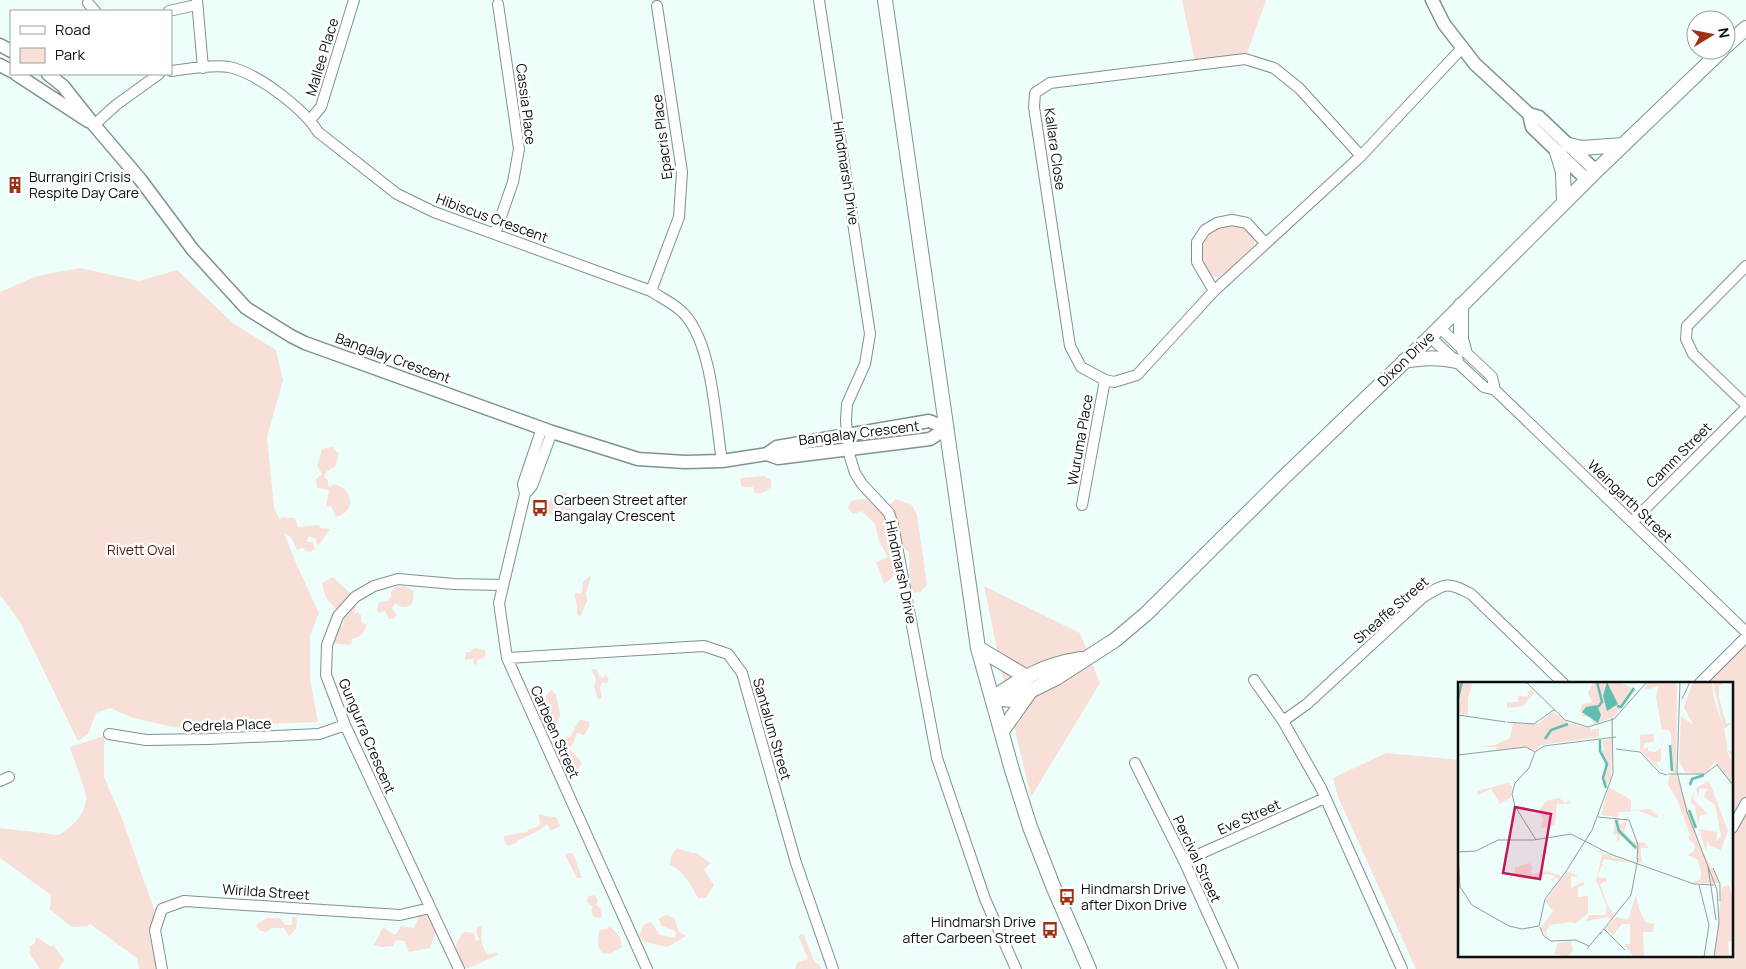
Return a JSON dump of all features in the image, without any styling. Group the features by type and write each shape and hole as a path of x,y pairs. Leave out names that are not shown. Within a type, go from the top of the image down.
{"main road":[{"path":"885,0 978,648 1030,827 1089,969"},
{"path":"1736,37 1746,28"},
{"name":"Dixon Drive","path":"993,698 1012,700 1056,678 1115,640 1146,614 1434,332 1591,175 1712,60"},
{"path":"1564,203 1563,148 1623,145"},
{"path":"1404,361 1460,356 1461,305"},
{"path":"978,648 1025,676"},
{"name":"Dixon Drive","path":"993,698 1025,676 1059,662 1084,659"},
{"path":"1002,731 1030,692"}],"street":[{"name":"Mallee Place","path":"310,120 320,107 354,0"},
{"name":"Hindmarsh Drive","path":"819,0 870,334 865,364 847,404 846,420 849,448 856,473 862,484 889,513 894,525 937,758 985,899 1016,969"},
{"path":"1432,0 1444,24 1462,48 1492,81 1528,114 1539,117 1563,148 1591,175"},
{"path":"88,2 94,10"},
{"path":"172,10 196,2 203,68"},
{"name":"Cassia Place","path":"495,234 513,182 519,149 498,4"},
{"name":"Epacris Place","path":"651,291 680,216 682,172 657,6"},
{"path":"1105,380 1114,382 1137,375 1214,291 1361,156 1462,48"},
{"name":"Kallara Close","path":"1105,380 1081,367 1070,346 1034,107 1036,93 1050,84 1246,59 1274,68 1299,88 1361,156"},
{"name":"Hibiscus Crescent","path":"172,71 228,67 249,74 275,91 310,120 318,132 397,194 434,212 651,291 681,310 698,334 709,370 722,461"},
{"name":"Bangalay Crescent","path":"18,75 94,125"},
{"name":"Bangalay Crescent","path":"49,75 63,86 140,179 193,250 246,308 305,343 547,430 638,459 685,462 722,461 766,454 777,447 929,421 947,428"},
{"path":"94,125 116,105 158,75"},
{"path":"1214,291 1197,262 1197,242 1205,230 1217,223 1232,220 1247,223 1265,243"},
{"path":"1746,266 1687,326 1686,340 1693,354 1746,407"},
{"name":"Weingarth Street","path":"1434,332 1460,356 1492,377 1495,390 1746,632"},
{"name":"Wuruma Place","path":"1082,505 1105,380"},
{"name":"Camm Street","path":"1632,522 1746,407"},
{"name":"Bangalay Crescent","path":"766,454 778,458 930,439 947,428"},
{"name":"Carbeen Street","path":"547,430 523,484 525,494 502,585 499,603 507,658 647,969"},
{"name":"Gungurra Crescent","path":"458,969 345,725 326,675 327,645 338,616 355,597 374,586 398,579 454,584 502,585"},
{"name":"Sheaffe Street","path":"1284,720 1307,704 1416,604 1441,586 1454,585 1471,594 1562,682"},
{"path":"1701,682 1746,637"},
{"name":"Santalum Street","path":"507,658 704,646 728,654 742,673 796,863 834,969"},
{"path":"1254,680 1284,720 1325,798 1402,969"},
{"name":"Cedrela Place","path":"109,734 161,741 319,734 345,725"},
{"name":"Percival Street","path":"1136,763 1184,861 1233,969"},
{"name":"Eve Street","path":"1184,861 1325,798"},
{"path":"1734,824 1746,803"},
{"name":"Wirilda Street","path":"162,969 155,930 162,909 184,900 400,915 430,908"}],"green space":[{"path":"1182,0 1266,0 1245,59 1196,66"},
{"path":"1231,224 1245,227 1254,238 1254,245 1223,276 1210,276 1203,266 1201,255 1205,237 1217,226"},
{"name":"Rivett Oval","path":"81,268 139,281 177,270 234,324 276,350 283,380 267,437 274,508 280,520 281,517 295,518 298,527 318,525 321,528 330,529 318,546 315,538 309,537 306,541 313,543 315,549 309,552 302,548 297,550 291,537 284,533 319,613 310,636 310,679 318,722 173,727 133,718 110,708 96,713 88,734 78,741 20,622 0,595 0,292 37,276"},
{"path":"332,447 339,454 335,467 327,471 324,477 328,480 330,487 334,484 345,490 350,500 348,510 336,517 331,506 326,507 329,490 317,488 316,479 322,474 317,466 322,449"},
{"path":"764,476 771,480 771,487 766,491 755,493 753,487 742,487 741,478"},
{"path":"561,492 569,494 568,502 573,505 571,510 561,510 557,516 548,514 545,511 551,498"},
{"path":"870,499 891,523 898,521 889,505 896,499 912,505 917,515 927,585 920,592 910,593 909,553 901,544 893,552 894,574 884,584 876,562 888,557 879,541 875,524 862,511 853,514 848,508 851,501"},
{"path":"333,577 351,594 356,606 354,614 358,612 361,615 361,622 367,625 362,635 352,639 351,645 330,643 335,627 343,626 344,618 326,598 322,583"},
{"path":"591,577 586,593 587,601 580,617 577,614 574,594 582,593 583,582"},
{"path":"405,586 413,591 412,603 407,607 395,604 392,608 397,615 393,619 389,619 385,611 379,613 377,610 379,602 388,601 395,587"},
{"path":"984,586 1080,633 1100,683 1031,797 1006,692"},
{"path":"1746,642 1746,969 1416,969 1338,797 1333,778 1386,753 1458,760 1458,956 1734,956 1734,682 1710,682"},
{"path":"474,648 484,650 486,653 484,658 477,660 477,665 474,664 473,659 465,660 466,652 470,652"},
{"path":"591,669 596,669 600,677 603,678 606,675 609,680 607,683 602,682 600,688 602,698 598,700 594,686 596,679"},
{"path":"551,690 556,694 560,715 553,732 556,738 570,737 580,720 588,721 590,725 584,735 577,733 573,744 569,748 582,763 578,769 559,767 536,716 539,715 541,702"},
{"path":"104,736 104,777 121,816 154,909 162,969 139,969 137,958 90,924 72,927 50,910 51,895 0,858 0,828 59,835 77,820 83,811 86,795 70,747"},
{"path":"539,814 556,817 560,826 551,831 547,824 540,830 508,846 504,836 527,832 529,829 537,827 540,824"},
{"path":"677,848 697,853 710,863 704,870 714,885 706,898 698,898 690,883 670,865 671,856"},
{"path":"573,853 582,878 577,878 565,855"},
{"path":"595,895 598,901 596,905 601,909 602,916 599,918 594,917 591,911 593,907 587,902 588,896"},
{"path":"425,901 435,924 435,934 430,948 409,952 404,941 396,940 393,946 382,947 374,945 383,927 395,935 401,926 414,928"},
{"path":"666,915 674,918 679,932 686,936 668,947 644,942 639,936 644,924 651,922 660,935 675,938 676,933 674,930 662,926 658,919"},
{"path":"292,917 297,917 296,929 289,936 284,928 272,928 266,932 259,930 256,925 267,918 280,918 285,925 292,925"},
{"path":"482,926 481,937 485,951 488,954 498,953 496,956 462,969 456,950 457,942 464,932 474,933 476,941 479,940 476,931 477,927"},
{"path":"611,927 620,937 622,947 610,954 602,953 598,946 599,931"},
{"path":"800,934 804,935 815,963 819,964 821,969 795,969 797,963 808,959 799,937"},
{"path":"36,937 52,947 53,945 65,960 58,969 40,969 29,953 30,946 34,944"}],"place":[{"name":"Burrangiri Crisis Respite Day Care","path":"15,185"},
{"name":"Carbeen Street after Bangalay Crescent","path":"540,508"},
{"name":"Hindmarsh Drive after Dixon Drive","path":"1067,897"},
{"name":"Hindmarsh Drive after Carbeen Street","path":"1050,930"}]}
